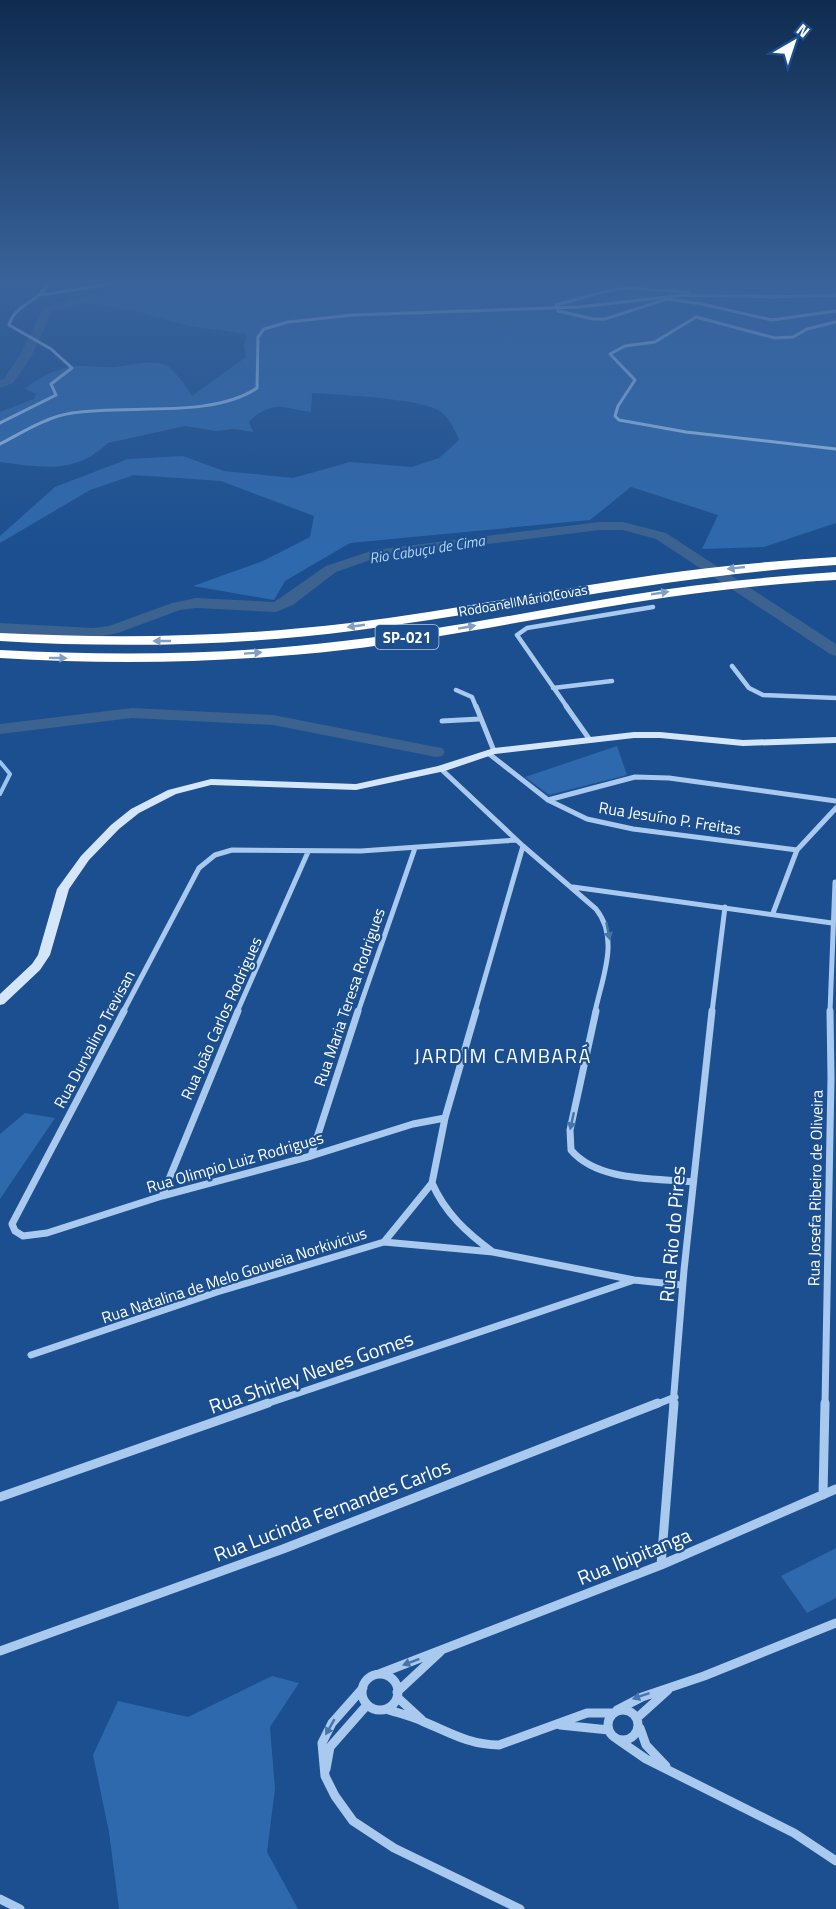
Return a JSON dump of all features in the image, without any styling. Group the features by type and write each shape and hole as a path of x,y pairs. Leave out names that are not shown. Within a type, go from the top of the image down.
{"highway":[{"name":"Rodoanel Mário Covas","path":"0,636 70,640 164,641 279,635 419,617 653,578 794,562 836,561"},
{"name":"Rodoanel Mário Covas","path":"0,654 161,659 288,651 430,633 669,592 836,576"}],"main road":[{"path":"0,1001 36,967 44,955 63,889 85,858 115,827 157,799 172,792 211,782 356,787 441,769 491,752 590,740 660,735 743,743 836,740"}],"street":[{"path":"0,423 56,395 51,384 66,373"},
{"path":"0,444 50,418 84,411 161,409 231,401 249,395 257,388 258,373"},
{"path":"628,373 635,380 618,406 615,416 619,420 686,432 836,449"},
{"path":"590,740 517,635 527,628 653,607"},
{"path":"732,666 749,688 763,695 836,698"},
{"path":"552,688 612,681"},
{"name":"Rua Jesuíno P. Freitas","path":"456,690 472,697 491,752 548,800 571,813 605,824 797,850"},
{"path":"442,721 479,719"},
{"path":"441,769 516,840 572,887 605,920 610,934 594,1024 570,1130 569,1141 572,1151 581,1160 609,1171 693,1182"},
{"path":"548,800 635,777 669,778 836,801"},
{"path":"773,913 797,850 836,808"},
{"path":"308,852 415,848 516,840"},
{"name":"Rua Natalina de Melo Gouveia Norkivicius","path":"31,1355 217,1292 384,1242 432,1183 445,1118 523,846"},
{"name":"Rua Maria Teresa Rodrigues","path":"311,1156 330,1092 415,848"},
{"name":"Rua Durvalino Trevisan","path":"34,1236 23,1236 15,1231 12,1224 15,1216 199,868 214,854 224,852 308,852"},
{"name":"Rua João Carlos Rodrigues","path":"162,1196 192,1116 224,1049 308,852"},
{"name":"Rua Josefa Ribeiro de Oliveira","path":"822,1495 832,923 835,882"},
{"path":"572,887 773,913 832,923"},
{"name":"Rua Rio do Pires","path":"661,1565 682,1285 725,907"},
{"name":"Rua Olimpio Luiz Rodrigues","path":"34,1236 162,1196 311,1156 391,1131 445,1118"},
{"path":"432,1183 437,1197 459,1224 473,1238 493,1252"},
{"path":"384,1242 493,1252 634,1280 682,1285"},
{"name":"Rua Shirley Neves Gomes","path":"0,1497 242,1412 634,1280"},
{"name":"Rua Lucinda Fernandes Carlos","path":"0,1651 283,1549 675,1397"},
{"name":"Rua Ibipitanga","path":"379,1674 661,1565 836,1489"},
{"path":"836,1623 773,1650 669,1689 639,1696 615,1711 609,1718 609,1730 617,1739 646,1759 794,1833 836,1861"},
{"name":"Rua Ibipitanga","path":"397,1694 442,1650"},
{"path":"424,1722 397,1694 394,1681 384,1674 368,1678 363,1688 332,1723 322,1743 325,1776 335,1796 353,1821 394,1848 520,1909"},
{"path":"363,1688 367,1705 424,1722 459,1740 484,1746 499,1745 587,1713 624,1709 632,1712 646,1745 668,1768"},
{"path":"617,1739 625,1741 632,1739 637,1734 638,1722 669,1689"},
{"path":"386,1709 397,1694"},
{"path":"325,1776 330,1747 367,1705"},
{"path":"557,1725 609,1730"},
{"path":"0,1899 20,1909"}],"shaded area":[{"path":"50,373 175,373 192,396 224,373 836,373 836,523 764,547 702,549 718,515 631,487 590,520 350,543 285,581 274,600 193,586 263,561 310,537 314,516 221,481 134,475 90,490 0,543 0,536 55,487 128,459 183,456 224,471 293,478 350,462 412,467 439,458 459,440 445,416 438,410 427,406 378,398 312,393 311,412 282,407 268,409 249,422 253,432 234,429 216,431 185,426 108,443 96,453 70,464 44,467 0,462 0,412 34,399 36,394 25,389"},
{"path":"617,746 627,775 549,795 525,777"},
{"path":"25,1113 55,1118 0,1199 0,1134"},
{"path":"836,1548 836,1598 807,1613 781,1576"},
{"path":"272,1676 299,1683 270,1727 275,1789 267,1852 298,1909 119,1909 109,1832 93,1755 118,1701 188,1717"}],"waterway":[{"path":"0,384 7,383 14,373"},
{"name":"Rio Cabuçu de Cima","path":"0,628 93,633 112,630 177,606 196,603 276,607 293,598 331,569 374,554 599,526 623,526 661,536 836,651"},
{"path":"0,729 132,713 273,720 436,752"},
{"path":"0,762 10,774 0,794"}],"district":[{"name":"JARDIM CAMBARÁ","path":"503,1055"}]}
